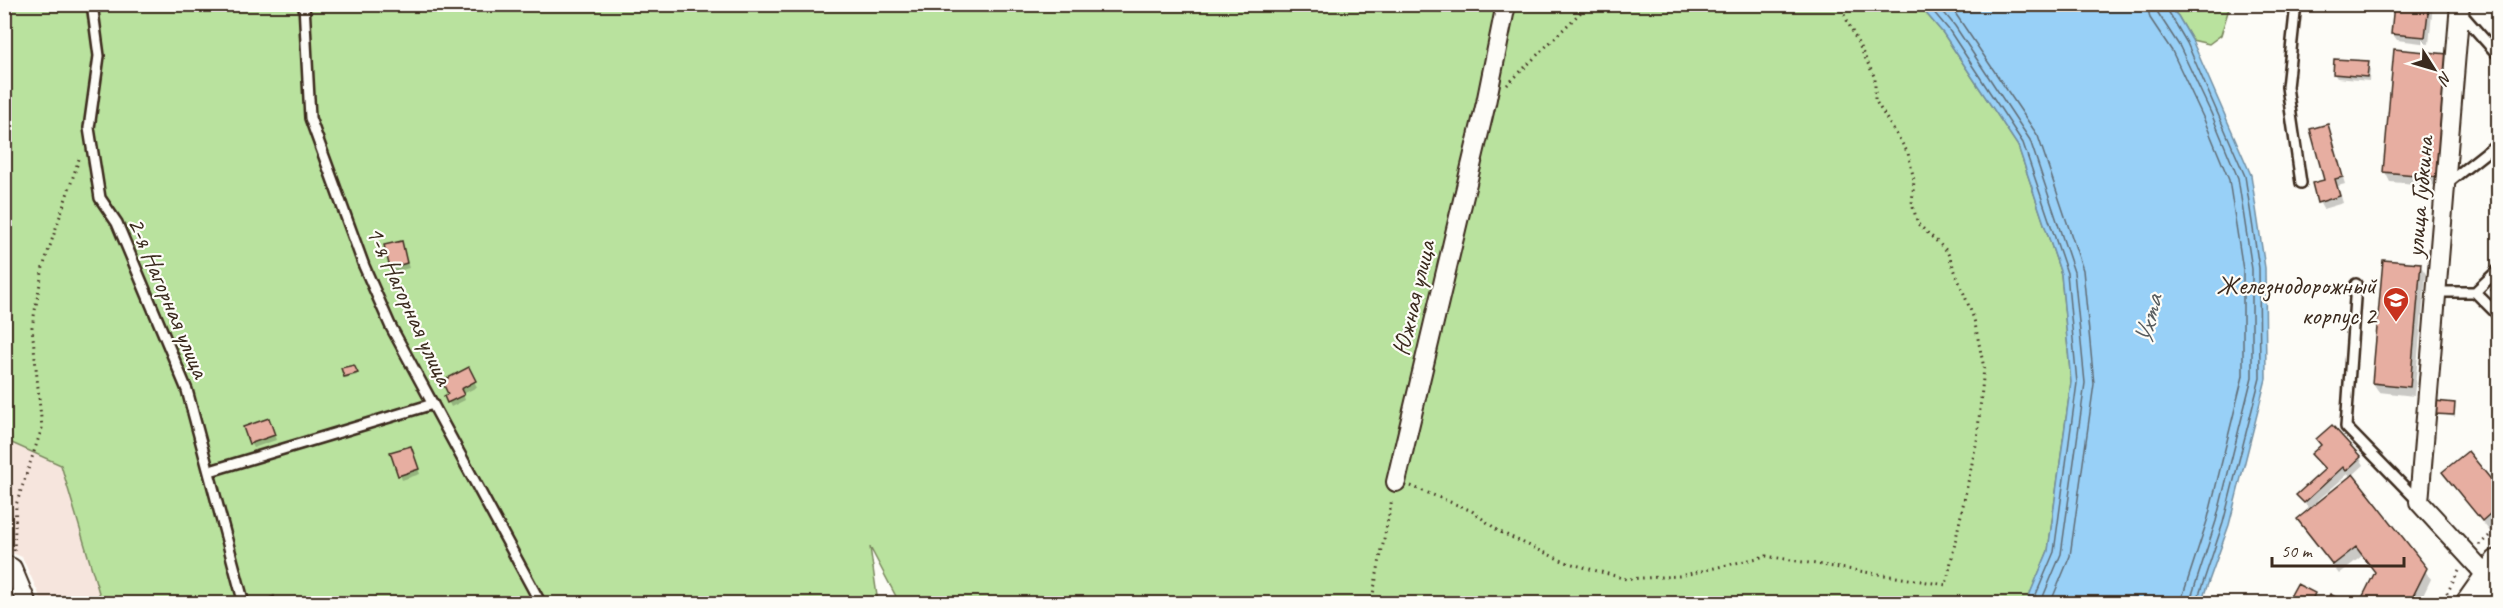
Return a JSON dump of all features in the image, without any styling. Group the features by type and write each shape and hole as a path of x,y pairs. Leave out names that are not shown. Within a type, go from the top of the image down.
{"main road":[{"path":"2469,603 2495,576"}],"street":[{"name":"Южная улица","path":"1396,482 1486,103 1506,4"},
{"name":"улица Губкина","path":"2419,502 2460,8"},
{"path":"2419,502 2495,576"},
{"path":"8,566 27,603"}],"lane":[{"name":"2-я Нагорная улица","path":"92,4 99,56 88,128 100,198 117,223 187,390 244,603"},
{"name":"1-я Нагорная улица","path":"304,4 310,118 364,266 390,325 541,603"},
{"path":"2296,4 2287,87 2301,183"},
{"path":"2460,8 2499,55"},
{"path":"2445,185 2499,143"},
{"path":"2437,292 2475,292 2499,270"},
{"path":"2356,284 2346,426 2419,502"},
{"path":"2475,292 2499,315"},
{"path":"210,471 433,404"}],"path":[{"path":"1486,103 1517,76 1589,4"},
{"path":"1371,603 1396,482 1430,492 1472,511 1500,532 1565,562 1626,579 1680,576 1766,556 1946,585 1977,440 1984,368 1974,319 1947,251 1931,239 1918,224 1912,204 1914,180 1908,153 1875,100 1875,78 1839,4"},
{"path":"8,566 16,505 42,428 32,327 43,267 88,128"}],"shaded area":[{"path":"4,440 61,465 102,603 43,603 22,557 5,550"}],"green space":[{"path":"5,4 1919,5 1943,33 2018,146 2061,274 2071,382 2048,551 2026,604 900,604 870,547 878,603 102,603 61,465 5,440"},
{"path":"2168,5 2230,5 2221,35 2209,44 2192,40 2178,16"}],"water":[{"name":"Ухта","path":"1919,5 2167,5 2178,16 2192,40 2251,175 2265,268 2266,379 2229,525 2201,603 2026,603 2048,551 2071,382 2061,274 2018,146 1943,33"}],"building":[{"path":"2394,4 2429,4 2425,37 2391,34"},
{"path":"2394,49 2448,54 2437,177 2383,172"},
{"path":"2334,59 2369,61 2367,77 2333,74"},
{"path":"2328,124 2343,177 2335,179 2340,196 2317,203 2312,183 2324,180 2310,129"},
{"path":"402,241 407,263 390,268 384,245"},
{"name":"Железнодорожный корпус 2","path":"2383,260 2421,263 2410,387 2372,383"},
{"path":"2498,284 2498,299 2491,290"},
{"path":"354,365 358,373 344,377 341,368"},
{"path":"469,367 476,381 461,389 464,395 447,403 444,396 448,394 442,381"},
{"path":"2435,401 2455,403 2454,415 2434,414"},
{"path":"269,418 275,435 249,444 243,427"},
{"path":"2332,425 2361,457 2346,471 2343,467 2304,503 2296,495 2325,469 2311,454 2321,445 2316,439"},
{"path":"411,446 419,469 398,476 390,452"},
{"path":"2468,451 2498,488 2498,507 2482,521 2442,472"},
{"path":"2353,474 2427,568 2409,604 2359,604 2375,572 2356,547 2333,565 2297,519"},
{"path":"2297,584 2315,593 2310,604 2286,604"},
{"path":"2330,594 2348,604 2325,604"},
{"path":"274,596 277,604 264,604 263,601"}],"place":[{"name":"Железнодорожный корпус 2","path":"2396,323"}]}
